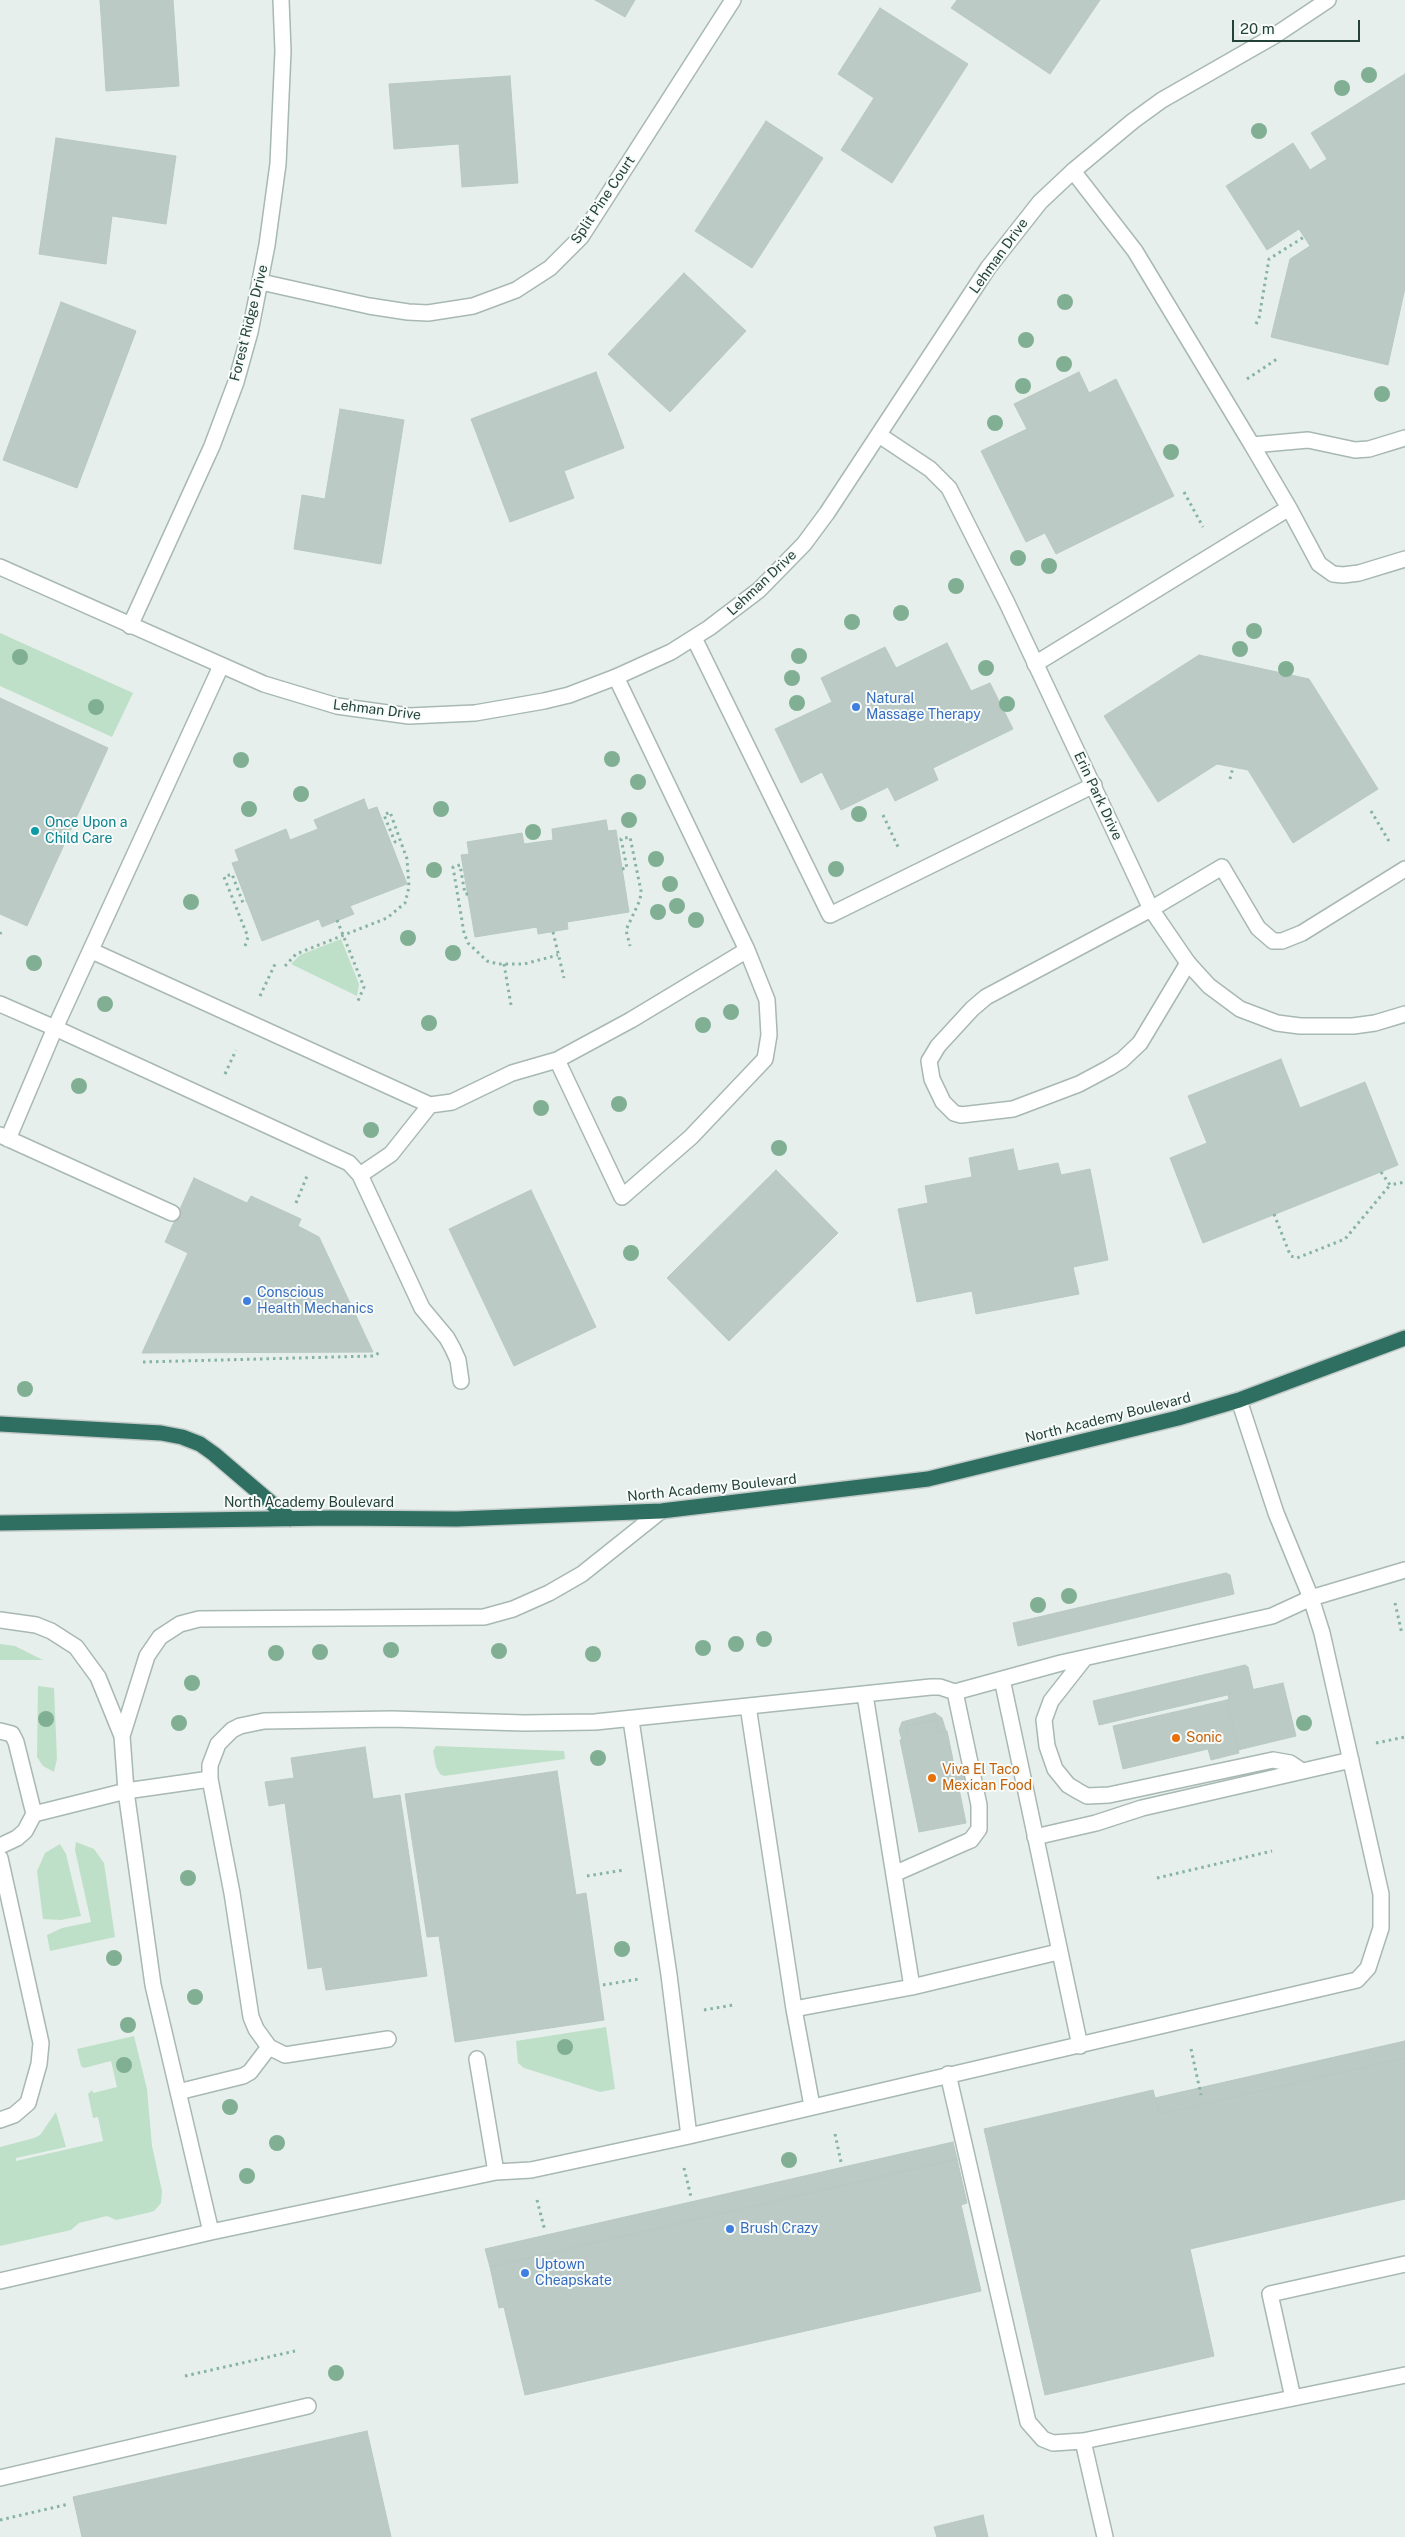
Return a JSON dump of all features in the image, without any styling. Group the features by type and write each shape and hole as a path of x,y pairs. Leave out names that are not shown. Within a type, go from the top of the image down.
{"highway":[{"name":"North Academy Boulevard","path":"0,1523 457,1519 662,1511 928,1479 1178,1418 1239,1400 1405,1338"},
{"path":"0,1424 161,1433 182,1437 200,1444 214,1454 290,1519"}],"street":[{"name":"Forest Ridge Drive","path":"130,626 212,446 236,382 260,282 278,164 283,80 281,0"},
{"name":"Split Pine Court","path":"260,282 369,306 418,312 473,306 516,290 550,268 581,237 733,0"},
{"name":"Lehman Drive","path":"0,567 221,666 299,696 337,706 409,716 475,713 526,705 569,695 616,678 671,652 742,604 804,544 879,435 988,268 1040,202 1073,171 1133,121 1162,100 1274,36 1328,0"},
{"path":"1073,171 1135,251 1252,445 1319,564 1333,574 1342,575 1359,573 1405,559"},
{"name":"Erin Park Drive","path":"879,435 930,469 949,488 1094,785 1151,909 1188,962 1224,999 1254,1015 1277,1023 1308,1026 1353,1026 1375,1023 1405,1014"},
{"path":"1252,445 1308,440 1356,450 1369,449 1405,438"},
{"path":"1035,664 1289,508"},
{"path":"694,638 830,915 1094,785"},
{"path":"172,1213 4,1137 92,951 221,666"},
{"path":"557,1060 622,1197 691,1137 765,1059 769,1035 767,1000 747,950 616,678"},
{"path":"1188,962 1140,1042 1122,1060 1109,1068 1079,1084 1013,1109 962,1115 954,1113 943,1102 932,1079 929,1061 938,1046 972,1009 986,997 1151,909 1222,867 1258,928 1274,940 1282,941 1302,933 1405,868"},
{"path":"92,951 430,1105 452,1102 512,1073 557,1060 631,1020 747,950"},
{"path":"0,1004 349,1163 360,1174 422,1308 447,1338 453,1349 458,1360 461,1381"},
{"path":"360,1174 391,1154 430,1105"},
{"path":"0,2281 211,2232 496,2172 531,2170 689,2136 948,2074 1080,2046 1348,1984 1357,1980 1368,1968 1381,1928 1383,1906 1322,1633 1311,1598 1276,1512 1239,1400"},
{"path":"122,1736 147,1656 160,1637 180,1624 199,1619 484,1617 513,1609 549,1593 582,1574 662,1511"},
{"path":"388,2039 285,2055 269,2048 261,2039 252,2017 232,1893 210,1779 210,1765 218,1744 232,1730 251,1723 392,1720 524,1724 631,1720 931,1687 940,1687 955,1692 1084,1659 1272,1616 1311,1598 1405,1570"},
{"path":"0,1620 36,1625 51,1631 76,1647 98,1677 122,1736 126,1791 144,1933 153,1985 211,2232"},
{"path":"1084,1659 1051,1701 1044,1720 1047,1746 1055,1769 1068,1785 1087,1796 1109,1795 1264,1760 1280,1760 1302,1772"},
{"path":"1002,1679 1058,1952 1080,2046"},
{"path":"894,1874 964,1844 976,1835 979,1829 979,1806 955,1692"},
{"path":"864,1695 912,1987"},
{"path":"748,1706 794,2009 812,2106"},
{"path":"631,1720 669,1975 689,2136"},
{"path":"0,1731 12,1734 16,1742 34,1814 25,1831 17,1838 0,1846"},
{"path":"1035,1836 1111,1819 1142,1808 1351,1760"},
{"path":"34,1814 126,1791 210,1779"},
{"path":"0,1858 41,2044 39,2064 28,2103 14,2115 0,2120"},
{"path":"794,2009 912,1987 1058,1952"},
{"path":"178,2092 243,2076 250,2072 269,2048"},
{"path":"477,2059 496,2172"},
{"path":"948,2074 1028,2422 1044,2439 1053,2443 1083,2440 1405,2375"},
{"path":"1293,2398 1270,2294 1405,2264"},
{"path":"0,2478 308,2406"},
{"path":"1083,2440 1105,2537"}],"path":[{"path":"1256,324 1259,318 1269,259 1304,237"},
{"path":"1222,395 1277,359"},
{"path":"1184,492 1217,553"},
{"path":"1230,779 1233,767"},
{"path":"1371,811 1405,868"},
{"path":"285,966 296,954 394,915 405,903 409,887 407,859 390,812 384,815 395,842 391,844"},
{"path":"622,869 627,868 621,839 630,837 641,891 640,900 626,930 630,946"},
{"path":"468,894 466,894 460,866 453,867 462,925 468,943 486,960 504,964 524,964 558,955"},
{"path":"244,946 248,937 224,877 232,874 243,903 246,901"},
{"path":"337,920 364,987 357,1003"},
{"path":"553,932 564,978"},
{"path":"248,1021 276,962"},
{"path":"504,964 511,1005"},
{"path":"230,1064 234,1053"},
{"path":"1381,1172 1390,1185"},
{"path":"1274,1214 1291,1256 1297,1258 1345,1240 1390,1185 1405,1182"},
{"path":"143,1362 374,1356 380,1352"},
{"path":"1157,1878 1272,1851"},
{"path":"587,1876 653,1865"},
{"path":"603,1985 669,1975"},
{"path":"1184,2022 1201,2095"},
{"path":"185,2376 295,2350"},
{"path":"0,2520 69,2504"}],"green space":[{"path":"0,633 133,693 112,737 0,686"},
{"path":"341,939 359,984 357,996 291,964 300,955"},
{"path":"0,1644 15,1646 43,1660 0,1660"},
{"path":"38,1686 54,1688 57,1759 54,1772 43,1766 37,1757"},
{"path":"436,1746 564,1751 565,1759 444,1776 440,1774 436,1767 433,1751"},
{"path":"76,1842 94,1849 104,1863 115,1937 50,1951 47,1935 62,1928 91,1922 75,1850"},
{"path":"60,1844 66,1854 81,1916 61,1920 43,1919 37,1871 45,1853"},
{"path":"606,2027 615,2089 600,2092 524,2068 518,2063 516,2041"},
{"path":"134,2036 147,2089 152,2146 162,2191 161,2203 154,2211 147,2213 116,2220 107,2216 79,2223 71,2230 0,2246 0,2147 40,2135 56,2112 66,2147 16,2158 16,2161 103,2141 98,2117 93,2118 88,2094 92,2090 93,2093 117,2087 111,2061 84,2068 81,2066 77,2049"}],"building":[{"path":"100,0 173,0 179,86 106,91"},
{"path":"595,0 635,0 625,17"},
{"path":"957,0 1100,0 1050,74 951,8"},
{"path":"880,8 968,64 892,183 841,150 874,98 838,74"},
{"path":"1405,74 1405,288 1388,365 1271,337 1290,259 1310,246 1299,229 1267,250 1226,186 1293,143 1310,170 1327,159 1311,133"},
{"path":"510,76 518,183 462,187 459,144 394,149 389,84"},
{"path":"766,121 823,158 752,268 695,231"},
{"path":"56,138 176,156 166,224 112,216 106,264 39,254"},
{"path":"684,273 746,331 670,412 608,354"},
{"path":"61,302 136,331 77,488 3,460"},
{"path":"596,372 624,448 564,471 574,498 510,522 471,419"},
{"path":"1079,372 1089,393 1116,379 1174,496 1056,554 1045,533 1026,542 981,451 1027,429 1014,404"},
{"path":"340,409 404,420 381,564 294,549 302,495 325,499"},
{"path":"947,643 971,691 990,683 1013,729 933,768 938,780 895,801 888,787 841,810 822,772 801,783 775,729 832,702 821,678 885,647 896,668"},
{"path":"1199,655 1309,679 1378,789 1293,843 1248,770 1217,764 1158,802 1104,716"},
{"name":"Once Upon a Child Care","path":"0,698 108,748 27,926 0,914"},
{"path":"364,799 368,810 377,807 407,884 350,906 354,914 322,927 319,919 262,941 232,863 239,861 235,850 286,829 290,840 318,829 314,820"},
{"path":"606,820 608,831 616,830 629,912 567,922 568,929 538,934 537,927 475,937 461,855 469,854 467,842 522,833 524,844 553,840 552,829"},
{"path":"1281,1059 1300,1108 1365,1082 1398,1165 1203,1243 1170,1158 1207,1143 1188,1096"},
{"path":"1013,1149 1018,1171 1058,1163 1061,1175 1090,1169 1108,1260 1073,1267 1079,1294 976,1314 972,1291 917,1302 898,1209 928,1203 925,1186 972,1177 969,1158"},
{"path":"776,1170 838,1233 729,1341 667,1278"},
{"path":"194,1178 247,1203 251,1196 301,1219 298,1226 319,1237 373,1352 142,1353 188,1253 165,1242"},
{"path":"531,1190 596,1327 514,1366 449,1229"},
{"path":"1226,1573 1230,1575 1234,1594 1018,1646 1013,1623"},
{"path":"1245,1665 1248,1667 1253,1689 1099,1725 1093,1701"},
{"path":"1283,1683 1296,1736 1238,1750 1227,1700 1229,1699 1228,1695"},
{"name":"Sonic","path":"1227,1700 1239,1753 1211,1760 1208,1749 1123,1769 1113,1726"},
{"path":"935,1713 942,1718 946,1731 938,1732 936,1720 906,1726 908,1738 902,1740 899,1730 902,1722"},
{"name":"Viva El Taco Mexican Food","path":"936,1720 938,1732 947,1731 966,1823 919,1832 900,1740 908,1738 906,1726"},
{"path":"365,1747 373,1799 400,1795 427,1976 326,1990 322,1967 308,1969 285,1803 269,1806 265,1782 294,1778 291,1758"},
{"path":"963,1769 966,1785 959,1786 956,1770"},
{"path":"557,1771 576,1895 586,1893 604,2020 455,2042 439,1936 427,1937 405,1794"},
{"path":"1405,2041 1405,2058 1159,2114 1155,2098"},
{"path":"1405,2058 1405,2199 1190,2249 1214,2356 1045,2395 984,2129 1153,2090 1159,2114"},
{"path":"953,2142 957,2159 490,2267 485,2249"},
{"path":"957,2159 967,2203 961,2205 981,2291 525,2395 504,2307 499,2308 490,2267"},
{"path":"367,2431 391,2537 82,2537 73,2497"},
{"path":"983,2515 988,2537 937,2537 934,2527"}],"place":[{"name":"Natural Massage Therapy","path":"856,707"},
{"name":"Once Upon a Child Care","path":"35,831"},
{"name":"Conscious Health Mechanics","path":"247,1301"},
{"name":"Sonic","path":"1176,1738"},
{"name":"Viva El Taco Mexican Food","path":"932,1778"},
{"name":"Brush Crazy","path":"730,2229"},
{"name":"Uptown Cheapskate","path":"525,2273"}]}
